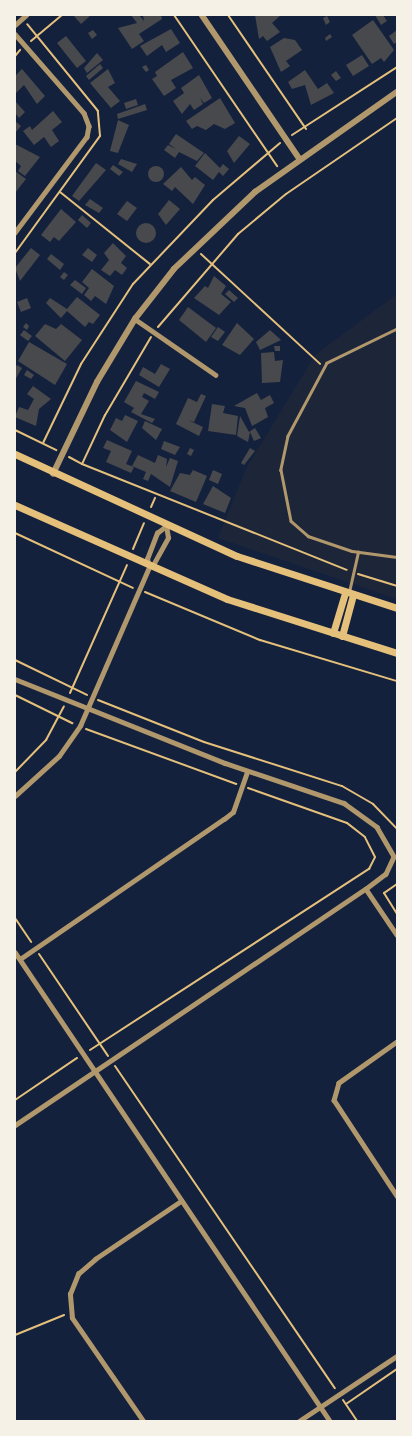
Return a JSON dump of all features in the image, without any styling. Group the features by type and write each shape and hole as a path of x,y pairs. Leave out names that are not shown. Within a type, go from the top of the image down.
{"main road":[{"path":"15,454 147,518 237,556 349,594 397,608"},
{"path":"15,505 129,559 227,599 397,653"},
{"path":"333,633 349,594"},
{"path":"342,636 349,594"}],"street":[{"path":"15,25 26,15"},
{"path":"202,15 300,160"},
{"path":"15,34 84,113 89,126 87,136 15,233"},
{"path":"53,474 78,416 135,319 194,248 282,172 397,92"},
{"path":"135,319 216,375"},
{"path":"15,796 59,756 80,726 94,698 140,590 149,567 147,559 157,533 166,526 168,538 157,563 149,567"},
{"path":"15,679 66,702 247,772 350,806 377,827 394,857 386,874 366,889 15,1126"},
{"path":"20,959 224,820 233,812 247,772"},
{"path":"366,889 397,935"},
{"path":"15,952 94,1073 330,1421"},
{"path":"397,1042 339,1083 334,1100 397,1196"},
{"path":"143,1421 71,1312 70,1294 78,1274 182,1201"},
{"path":"299,1421 397,1356"}],"lane":[{"path":"397,329 344,352 324,368 288,436 281,470 284,496 292,521 308,536 358,552 397,557"},
{"path":"349,594 358,552"}],"path":[{"path":"25,45 62,15"},
{"path":"174,15 267,153 282,172"},
{"path":"228,15 306,129"},
{"path":"15,253 96,147 98,112 38,36 22,19"},
{"path":"43,443 81,364 115,309 150,264 285,138 306,129 397,67"},
{"path":"82,464 130,368 154,332 210,262 286,194 397,118"},
{"path":"60,192 150,264"},
{"path":"194,248 324,368"},
{"path":"15,430 82,464 155,497 353,572 397,586"},
{"path":"15,772 46,740 59,716 73,688 155,497"},
{"path":"15,533 119,583 260,640 397,681"},
{"path":"15,660 94,698 204,742 342,786 373,804 397,828"},
{"path":"15,695 80,726 242,786 347,822 365,837 375,857 369,869 82,1054 15,1100"},
{"path":"397,884 384,893 397,914"},
{"path":"15,918 111,1062 357,1421"},
{"path":"15,1335 71,1312"},
{"path":"346,1404 397,1369"}],"shaded area":[{"path":"397,294 397,599 218,538 246,469 315,355"}],"building":[{"path":"73,15 91,15 81,24"},
{"path":"131,15 139,15 144,21 143,15 161,15 162,19 139,34 144,41 132,49 118,28 137,23"},
{"path":"255,15 281,15 272,23 280,32 267,41 263,36 259,39"},
{"path":"375,15 383,15 387,21 381,25"},
{"path":"327,16 330,22 326,25 323,18"},
{"path":"373,20 394,50 384,62 381,58 372,64 352,35"},
{"path":"171,29 180,43 166,52 162,45 147,56 140,46"},
{"path":"93,30 97,35 92,39 88,33"},
{"path":"397,30 397,42 394,44 389,36"},
{"path":"330,34 332,37 326,41 325,38"},
{"path":"66,36 86,61 77,68 57,43"},
{"path":"284,38 295,40 302,50 286,61 290,66 281,72 270,47"},
{"path":"183,52 193,68 171,80 176,88 164,96 152,79 157,76 155,72"},
{"path":"97,53 103,60 87,73 84,68"},
{"path":"362,55 369,66 353,76 346,65"},
{"path":"100,64 103,68 89,80 86,76"},
{"path":"146,65 149,70 146,72 142,67"},
{"path":"22,69 45,96 37,104 24,85 15,94 15,76"},
{"path":"108,69 115,83 108,87 120,101 111,108 90,83"},
{"path":"305,70 318,89 327,83 334,93 311,105 305,85 292,89 288,82"},
{"path":"336,71 341,78 336,81 331,75"},
{"path":"199,75 212,98 204,103 200,98 203,104 194,110 190,104 182,114 173,101 184,93 181,88"},
{"path":"220,98 235,123 225,129 214,124 206,130 197,126 192,129 186,121"},
{"path":"136,99 138,105 126,109 124,103"},
{"path":"15,101 25,112 19,118 15,113"},
{"path":"145,104 147,110 118,119 117,114"},
{"path":"53,111 62,122 52,130 59,141 51,147 44,137 34,145 23,131 30,126 32,130"},
{"path":"118,120 129,125 118,153 110,151"},
{"path":"15,121 21,126 15,133"},
{"path":"176,134 204,153 197,161 179,152 175,158 164,150 168,145 176,149 169,144"},
{"path":"239,136 250,144 234,163 227,151"},
{"path":"15,144 40,157 25,176 18,171 21,166 15,161"},
{"path":"205,153 220,168 223,164 229,169 223,176 219,172 213,180 195,166"},
{"path":"121,159 137,164 132,172 118,164"},
{"path":"96,163 106,170 79,201 72,196"},
{"path":"113,165 123,172 119,176 110,169"},
{"path":"156,166 162,168 164,174 162,180 156,182 150,180 148,174 150,168"},
{"path":"181,167 192,180 195,177 205,185 193,204 175,187 172,191 163,184"},
{"path":"15,171 26,179 15,193"},
{"path":"90,199 103,208 99,213 85,205"},
{"path":"169,200 180,209 166,225 158,214"},
{"path":"127,201 137,208 127,221 117,214"},
{"path":"61,209 76,222 59,241 54,237 50,242 41,235"},
{"path":"82,215 91,223 87,228 78,220"},
{"path":"146,223 153,226 156,233 153,240 146,243 139,240 136,233 139,226"},
{"path":"113,243 126,256 121,263 127,268 122,275 115,270 110,276 101,270 109,260 104,253"},
{"path":"31,248 40,255 20,281 15,268"},
{"path":"88,248 97,255 92,262 82,255"},
{"path":"51,254 64,264 60,270 47,259"},
{"path":"92,269 114,286 106,304 95,296 91,301 84,295 89,288 82,282"},
{"path":"64,272 68,275 64,280 60,277"},
{"path":"214,276 226,286 221,294 231,302 219,315 194,298 205,286 208,288"},
{"path":"75,280 86,288 82,294 70,285"},
{"path":"229,290 238,298 234,302 225,294"},
{"path":"77,297 100,315 93,324 89,322 85,327 67,311 61,318 46,303 50,298 67,309"},
{"path":"27,298 31,308 21,312 17,302"},
{"path":"188,307 216,328 206,342 179,320"},
{"path":"26,323 29,326 27,330 23,327"},
{"path":"237,323 254,339 240,355 222,345"},
{"path":"45,324 56,329 61,324 82,340 65,361 35,336"},
{"path":"218,327 225,332 218,341 211,337"},
{"path":"24,330 32,336 28,341 20,335"},
{"path":"270,330 281,340 260,350 256,342"},
{"path":"29,342 67,364 55,385 18,361"},
{"path":"274,346 280,346 280,351 275,351"},
{"path":"274,352 275,361 283,360 280,382 262,383 261,353"},
{"path":"161,364 170,369 159,387 139,375 143,367 155,374"},
{"path":"17,365 22,368 15,380 15,368"},
{"path":"27,370 34,375 31,379 24,375"},
{"path":"136,381 159,392 155,399 144,393 142,397 149,401 141,414 155,419 152,423 131,412 134,408 124,402"},
{"path":"33,386 51,399 39,409 36,426 15,417 19,407 28,410 34,399 27,394"},
{"path":"257,393 261,400 270,395 274,403 265,408 268,417 252,426 245,408 234,406"},
{"path":"201,394 206,396 194,422 188,420 203,427 199,436 176,424 188,398 197,402"},
{"path":"212,404 225,406 223,413 238,416 236,435 208,431"},
{"path":"125,415 138,421 127,442 110,430 116,418 122,421"},
{"path":"240,416 249,432 255,428 261,438 254,441 250,432 248,442 237,436"},
{"path":"145,421 162,429 156,440 142,428"},
{"path":"107,440 132,451 126,464 134,467 131,473 106,462 111,451 103,448"},
{"path":"164,441 180,447 175,455 161,449"},
{"path":"190,448 194,450 191,456 187,454"},
{"path":"250,448 255,451 244,465 241,463"},
{"path":"138,455 155,463 158,455 167,459 166,467 170,458 178,461 170,487 151,474 148,481 143,479 146,472 132,466"},
{"path":"193,470 207,476 196,502 170,491 180,473 190,475"},
{"path":"213,470 222,474 218,484 209,480"},
{"path":"213,486 231,498 225,513 203,504"}]}
